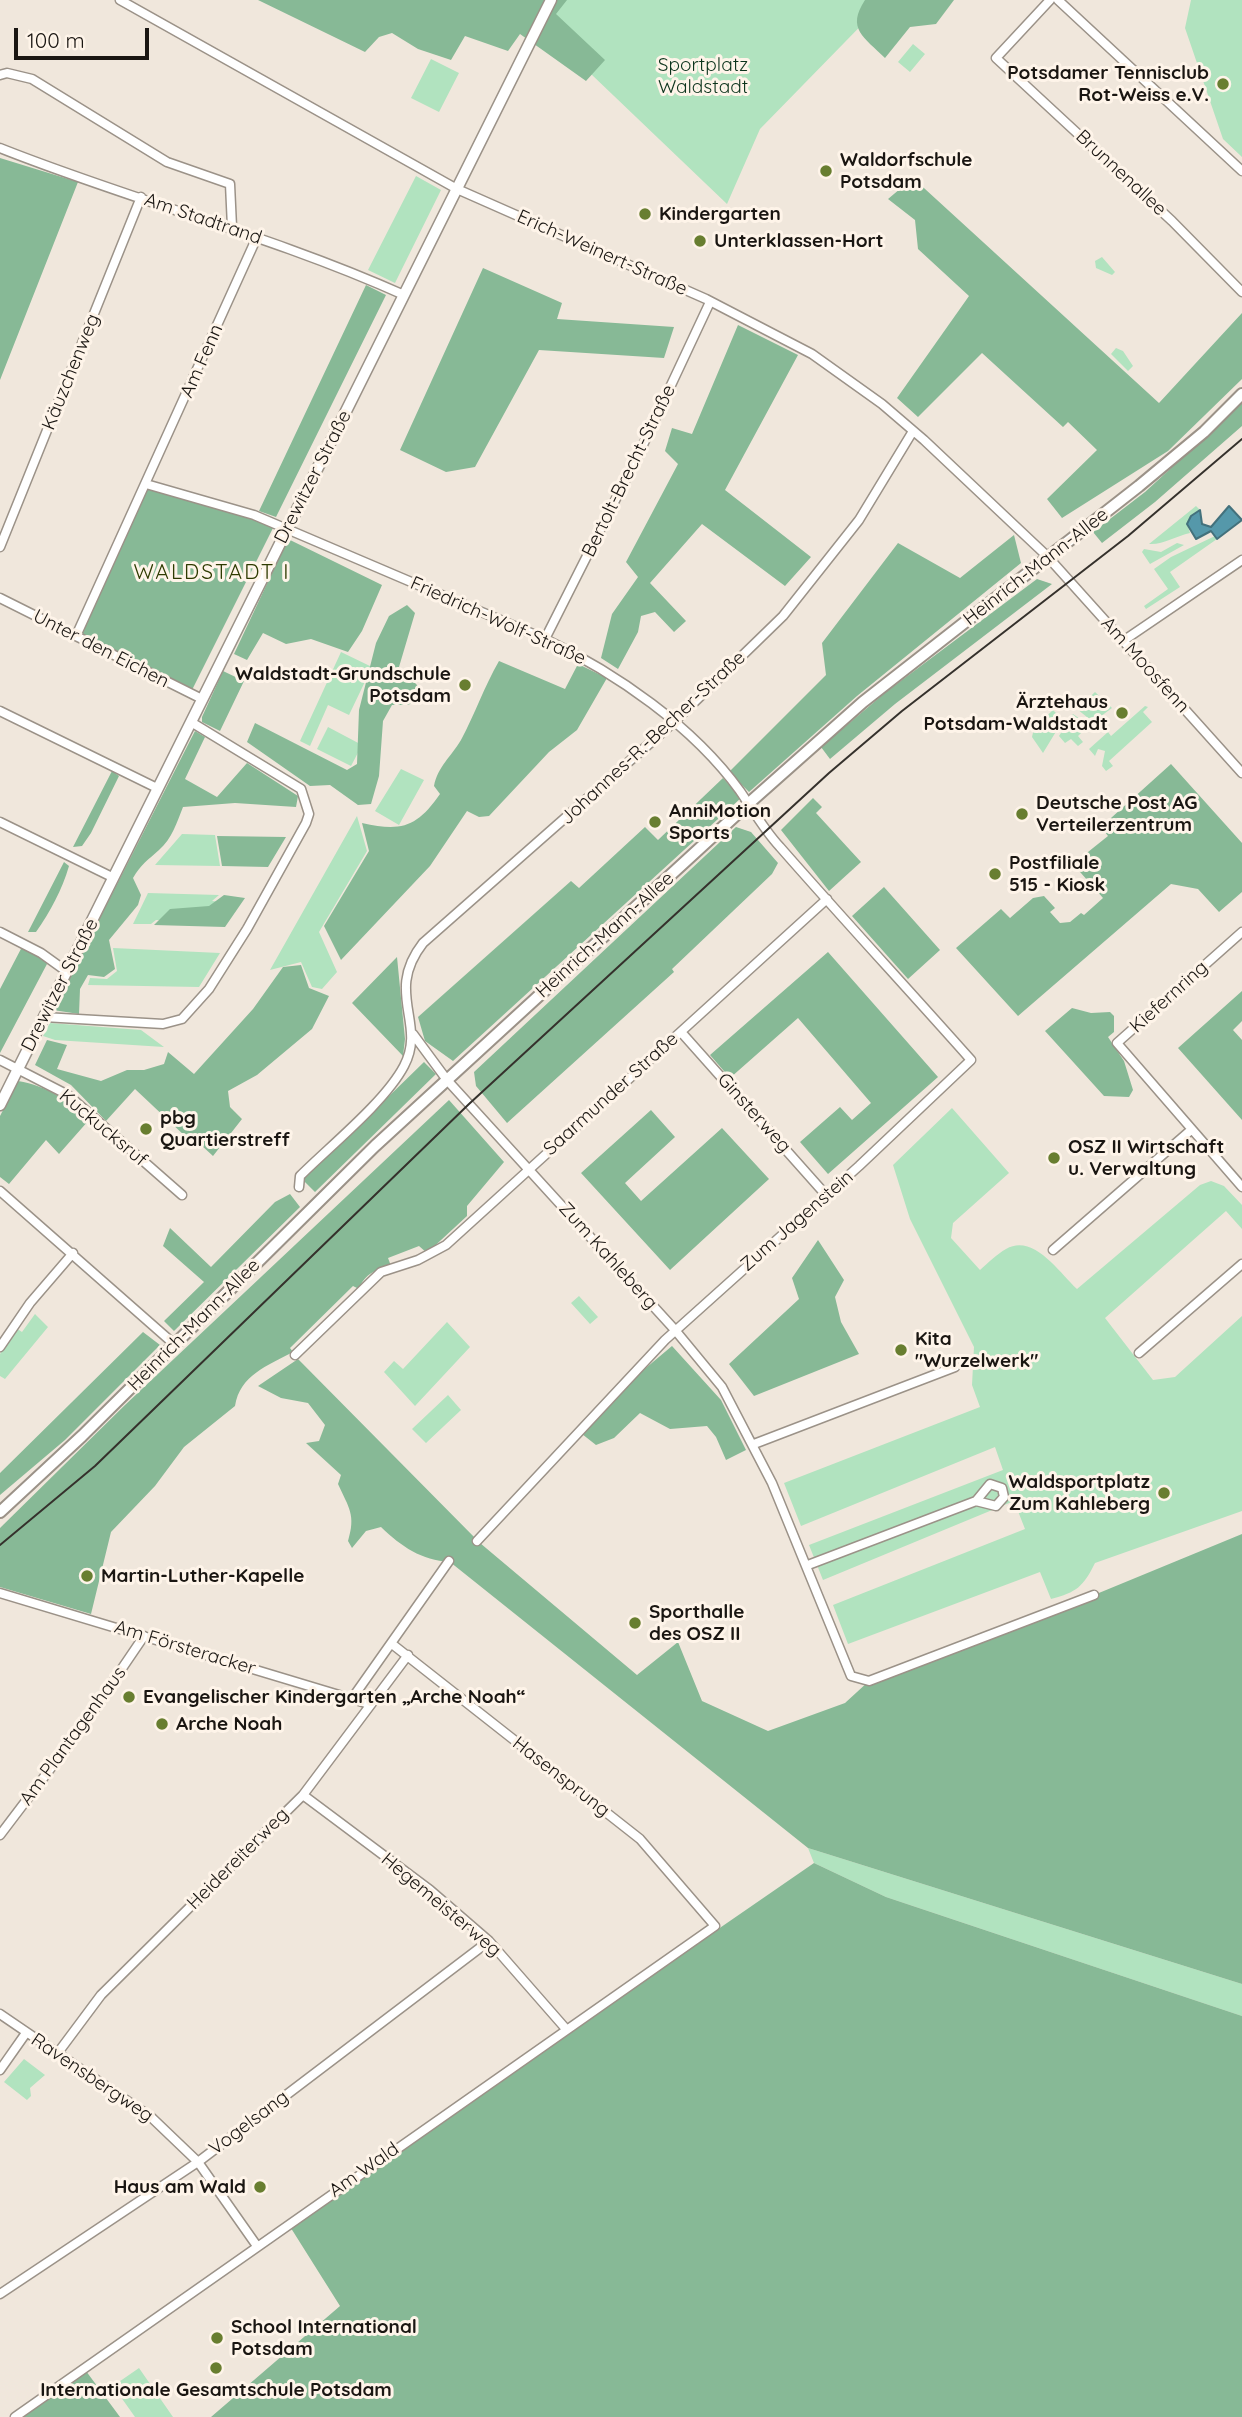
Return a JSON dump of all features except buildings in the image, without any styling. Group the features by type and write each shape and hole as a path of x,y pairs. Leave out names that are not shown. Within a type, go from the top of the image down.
{"main road":[{"name":"Heinrich-Mann-Allee","path":"0,1511 55,1463 302,1217 748,804 863,702 1204,432 1242,394"}],"street":[{"name":"Erich-Weinert-Straße","path":"120,0 457,189 710,302 812,354 882,404 914,431 1047,556"},
{"name":"Drewitzer Straße","path":"0,1105 551,0"},
{"name":"Brunnenallee","path":"1050,0 996,58 1172,220 1242,292"},
{"path":"1058,0 1242,172"},
{"path":"0,75 7,73 32,79 167,162 230,184 232,227"},
{"name":"Am Stadtrand","path":"0,148 232,227 337,266 404,295"},
{"name":"Käuzchenweg","path":"0,547 141,197"},
{"name":"Am Fenn","path":"76,636 257,237"},
{"name":"Bertolt-Brecht-Straße","path":"545,639 642,447 710,302"},
{"name":"Johannes-R.-Becher-Straße","path":"447,1080 413,1034 405,1007 406,975 410,960 423,943 674,722 760,640 824,568 859,520 914,431"},
{"path":"146,484 254,515 286,531"},
{"name":"Friedrich-Wolf-Straße","path":"286,531 545,639 593,663 641,694 674,722 737,787 748,804"},
{"name":"Am Moosfenn","path":"1047,556 1242,773"},
{"path":"1123,641 1242,560"},
{"name":"Unter den Eichen","path":"0,598 202,699"},
{"path":"0,711 157,788"},
{"path":"44,1017 163,1024 182,1019 198,1003 253,918 309,814 301,789 191,722"},
{"path":"748,804 765,831 827,899"},
{"path":"0,822 112,877"},
{"name":"Saarmunder Straße","path":"295,1355 381,1272 418,1260 446,1245 827,899"},
{"name":"Zum Jagenstein","path":"477,1541 675,1330 971,1060 827,899"},
{"path":"0,932 41,953 66,971"},
{"name":"Kiefernring","path":"1241,1183 1117,1043 1242,932"},
{"name":"Ginsterweg","path":"681,1032 826,1195"},
{"name":"Johannes-R.-Becher-Straße","path":"299,1187 300,1176 387,1089 405,1065 413,1034"},
{"name":"Kuckucksruf","path":"0,1060 68,1095 182,1195"},
{"name":"Zum Kahleberg","path":"447,1080 675,1330 722,1387 754,1444 808,1565 851,1676 859,1681 869,1681 1094,1595"},
{"path":"1053,1250 1191,1129"},
{"path":"0,1191 174,1344"},
{"path":"0,1347 28,1305 73,1253"},
{"path":"1139,1353 1242,1264"},
{"path":"754,1444 955,1367"},
{"path":"808,1565 976,1501"},
{"path":"351,1700 449,1561"},
{"name":"Am Försteracker","path":"0,1593 369,1704"},
{"name":"Am Plantagenhaus","path":"0,1835 85,1723 144,1636"},
{"name":"Hasensprung","path":"393,1644 640,1839 715,1926"},
{"name":"Heidereiterweg","path":"57,2054 101,1995 303,1795 408,1655"},
{"name":"Hegemeisterweg","path":"303,1795 430,1890 489,1941 566,2029"},
{"name":"Am Wald","path":"15,2417 715,1926"},
{"name":"Vogelsang","path":"0,2294 198,2162 489,1941"},
{"name":"Ravensbergweg","path":"0,2014 152,2117 198,2162 257,2246"},
{"path":"0,2070 26,2033"}],"green space":[{"path":"258,0 567,0 556,14 605,60 586,81 520,34 508,51 465,36 451,60 418,49 392,33 379,37 365,52"},
{"name":"Sportplatz Waldstadt","path":"563,0 886,0 760,129 727,204 546,31"},
{"path":"865,0 954,0 936,24 910,27 885,58 864,38 857,26 857,18"},
{"name":"Potsdamer Tennisclub Rot-Weiss e.V.","path":"1191,0 1242,0 1242,157 1223,139 1185,28"},
{"path":"913,44 925,54 910,72 898,62"},
{"path":"431,59 459,73 439,112 411,98"},
{"path":"0,158 78,182 0,380"},
{"path":"416,176 441,190 395,283 368,270"},
{"path":"913,178 1159,403 1242,313 1242,379 1168,451 1062,518 1047,499 1097,450 1068,422 1063,427 982,353 918,417 897,398 969,296 918,249 915,220 888,199"},
{"path":"1102,257 1115,272 1112,275 1096,268 1095,261"},
{"path":"483,268 562,303 557,319 674,327 664,358 539,350 475,467 446,472 400,450"},
{"path":"366,285 386,295 276,517 259,511"},
{"path":"738,325 798,355 725,490 811,557 785,586 702,524 650,583 686,621 674,632 655,612 641,616 638,632 618,669 601,658 612,614 638,577 626,562 678,464 665,451 672,428 692,434"},
{"path":"1116,348 1123,351 1133,366 1128,371 1111,354"},
{"path":"1242,403 1242,426 1155,502 1102,543 1093,532 1145,492"},
{"path":"147,487 274,526 192,690 80,635"},
{"path":"1196,506 1200,510 1191,516 1187,524 1190,533 1149,544"},
{"path":"1014,535 1021,563 857,696 749,792 729,772 826,675 822,643 898,543 960,578"},
{"path":"1215,536 1217,539 1170,572 1180,587 1146,609 1144,606 1168,589 1154,569 1171,557"},
{"path":"288,539 382,585 362,631 348,652 311,639 286,644 263,633 247,660 234,654"},
{"path":"1177,543 1184,545 1150,564 1142,552 1144,549 1161,552"},
{"path":"1037,579 1052,584 895,704 830,759 821,747 886,692"},
{"path":"407,605 415,613 399,667 427,695 408,705 392,705 383,721 379,776 371,804 358,805 330,785 310,786 247,742 255,723 347,770 357,764 359,710 376,643 389,616"},
{"path":"341,652 372,667 349,715 328,705 310,746 300,741"},
{"path":"499,661 565,689 578,664 607,678 577,730 549,752 489,816 479,817 467,811 430,866 341,960 324,926 369,851 362,823 388,827 407,824 424,814 432,805 440,794 434,786 438,773 461,740"},
{"path":"223,671 244,681 220,731 202,722 202,717"},
{"path":"1095,692 1112,708 1093,722 1077,709"},
{"path":"1145,706 1148,707 1143,712 1152,722 1109,761 1113,766 1106,771 1102,766 1105,751 1098,749 1095,756 1089,749 1108,732 1111,736"},
{"path":"1053,710 1063,720 1043,753 1032,737 1034,728"},
{"path":"1073,714 1086,723 1083,726 1085,729 1078,736 1083,742 1078,746 1071,739 1065,743 1059,736"},
{"path":"328,727 362,745 351,766 317,749"},
{"path":"195,731 205,737 185,779 217,797 247,763 298,796 296,807 235,803 183,807 164,846 133,878 141,895 138,905 109,940 115,969 104,977 88,975 80,989 79,1014 53,1010"},
{"path":"1171,764 1242,843 1242,892 1219,912 1198,889 1171,884 1018,1016 956,948 1001,909 1010,918 1033,898 1044,896 1055,908 1050,912 1060,923 1070,922 1081,913 1084,915 1103,898 1073,864 1108,836 1101,827"},
{"path":"401,769 424,780 399,825 375,811"},
{"path":"112,771 119,776 91,833 82,846 73,847"},
{"path":"723,778 741,798 453,1061 425,1041 418,1017 571,881 579,888 645,827 658,840"},
{"path":"813,798 822,807 816,813 861,862 829,891 781,830"},
{"path":"357,816 367,851 319,932 337,972 322,989 312,987 301,962 270,970"},
{"path":"736,827 751,832 778,863 772,874 672,969 674,972 507,1123 476,1086 474,1072"},
{"path":"182,834 215,835 220,866 155,865"},
{"path":"217,836 286,837 268,867 222,866"},
{"path":"64,862 69,866 55,900 36,932 28,932"},
{"path":"884,887 940,950 908,979 852,916"},
{"path":"148,893 219,895 212,901 221,902 209,921 156,920 151,924 133,924"},
{"path":"224,895 245,898 225,927 154,925 170,909 209,906"},
{"path":"23,945 44,958 47,964 0,1053 0,989"},
{"path":"113,948 220,953 199,987 88,985 90,978 107,979 117,971"},
{"path":"828,952 938,1077 828,1174 800,1142 840,1107 852,1120 871,1103 798,1018 730,1078 710,1055"},
{"path":"397,957 405,1039 403,1056 352,1003"},
{"path":"301,965 309,988 329,996 312,1029 257,1075 228,1091 230,1107 242,1119 213,1156 189,1134 186,1137 135,1089 106,1121 71,1085 35,1065 47,1040 67,1045 57,1069 101,1081 127,1070 144,1070 164,1064 168,1052 194,1074 253,1009 283,967"},
{"path":"1242,991 1242,1021 1233,1030 1242,1040 1242,1120 1178,1048"},
{"path":"1072,1008 1091,1013 1110,1012 1114,1016 1114,1032 1108,1037 1124,1061 1133,1090 1129,1097 1104,1096 1045,1031"},
{"path":"50,1023 141,1030 164,1047 55,1040 43,1036"},
{"path":"424,1062 436,1074 315,1192 303,1180"},
{"path":"18,1081 39,1086 56,1095 89,1120 59,1154 46,1140 9,1184 0,1177 0,1116"},
{"path":"449,1100 504,1162 467,1206 467,1216 427,1253 419,1246 388,1258 391,1266 372,1273 364,1279 359,1289 353,1286 290,1348 293,1352 249,1379 238,1395 235,1406 184,1447 155,1486 111,1532 91,1614 0,1587 0,1528 125,1405"},
{"path":"952,1108 1009,1173 953,1223 951,1238 980,1270 1006,1249 1016,1245 1026,1246 1045,1257 1077,1289 1200,1185 1211,1181 1224,1186 1242,1205 1242,1229 1226,1211 1105,1318 1153,1380 1175,1377 1242,1316 1242,1511 1095,1563 1087,1578 1078,1587 1060,1596 1051,1599 1040,1572 848,1644 833,1605 1025,1529 1014,1501 823,1580 809,1545 1003,1470 995,1447 801,1526 784,1483 980,1407 972,1385 974,1347 910,1219 893,1165"},
{"path":"651,1110 675,1137 625,1183 641,1201 722,1128 769,1179 670,1270 581,1173"},
{"path":"290,1194 300,1207 174,1331 164,1321 204,1282 163,1246 170,1228 211,1267 275,1202"},
{"path":"818,1240 844,1280 835,1297 841,1322 859,1354 754,1396 729,1364 799,1299 792,1278"},
{"path":"579,1296 598,1317 590,1324 571,1303"},
{"path":"35,1314 48,1327 5,1379 0,1376 0,1354 16,1328 22,1332"},
{"path":"447,1322 470,1347 415,1406 384,1372 394,1361 403,1369"},
{"path":"143,1332 160,1345 65,1440 0,1495 0,1473"},
{"path":"672,1346 721,1400 746,1450 726,1460 716,1437 707,1426 670,1429 640,1413 614,1438 596,1445 582,1434 628,1383"},
{"path":"298,1359 480,1543 637,1675 678,1642 702,1701 768,1731 845,1703 869,1681 1094,1595 1242,1534 1242,1984 808,1848 450,1562 412,1551 381,1527 366,1531 352,1548 348,1541 350,1512 338,1484 341,1475 306,1443 319,1441 325,1425 308,1403 281,1398 258,1386"},
{"path":"448,1395 461,1410 426,1443 412,1429"},
{"path":"808,1848 1242,1984 1242,2016 886,1897 814,1863"},
{"path":"814,1863 886,1897 1242,2016 1242,2417 211,2417 340,2306 289,2225"},
{"path":"24,2059 45,2075 30,2088 31,2096 27,2100 4,2082"},
{"path":"139,2368 173,2417 135,2417 113,2386"},
{"path":"86,2371 120,2417 18,2417"}],"water":[{"path":"1229,506 1242,520 1217,539 1211,531 1196,539 1187,524 1191,516 1200,510 1202,524 1211,527"}],"tram line":[{"path":"0,1545 95,1466 469,1104 829,773 902,711 1128,536 1242,439"}],"place":[{"name":"Potsdamer Tennisclub Rot-Weiss e.V.","path":"1223,84"},
{"name":"Waldorfschule Potsdam","path":"826,171"},
{"name":"Kindergarten","path":"645,214"},
{"name":"Unterklassen-Hort","path":"700,241"},
{"name":"Waldstadt-Grundschule Potsdam","path":"465,685"},
{"name":"Ärztehaus Potsdam-Waldstadt","path":"1122,713"},
{"name":"Deutsche Post AG Verteilerzentrum","path":"1022,814"},
{"name":"AnniMotion Sports","path":"655,822"},
{"name":"Postfiliale 515 - Kiosk","path":"995,874"},
{"name":"pbg Quartierstreff","path":"146,1129"},
{"name":"OSZ II Wirtschaft u. Verwaltung","path":"1054,1158"},
{"name":"Kita \"Wurzelwerk\"","path":"901,1350"},
{"name":"Waldsportplatz Zum Kahleberg","path":"1164,1493"},
{"name":"Martin-Luther-Kapelle","path":"87,1576"},
{"name":"Sporthalle des OSZ II","path":"635,1623"},
{"name":"Evangelischer Kindergarten „Arche Noah“","path":"129,1697"},
{"name":"Arche Noah","path":"162,1724"},
{"name":"Haus am Wald","path":"260,2187"},
{"name":"School International Potsdam","path":"217,2338"},
{"name":"Internationale Gesamtschule Potsdam","path":"216,2368"}],"district":[{"name":"WALDSTADT I","path":"212,573"}]}
